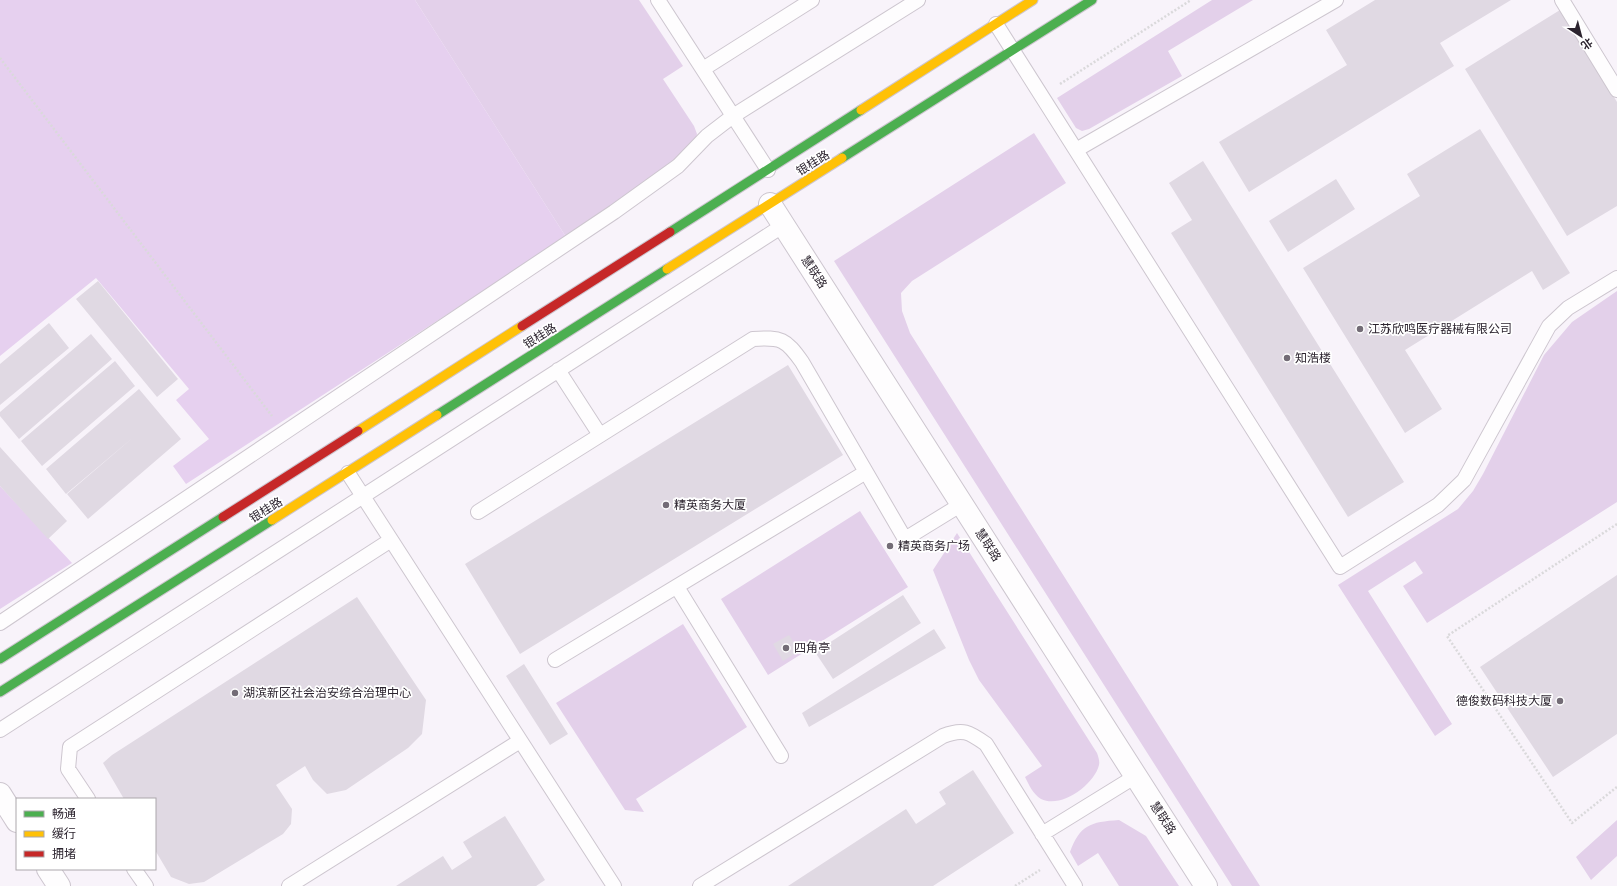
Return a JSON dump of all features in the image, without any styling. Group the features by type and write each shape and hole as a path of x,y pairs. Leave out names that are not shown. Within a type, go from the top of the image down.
{"street":[{"name":"银桂路","path":"0,659 1034,0"},
{"name":"银桂路","path":"0,692 1092,0"},
{"name":"慧联路","path":"770,204 1206,886"},
{"path":"0,794 16,819"},
{"path":"49,870 59,886"}],"lane":[{"path":"658,0 768,170"},
{"path":"703,69 812,0"},
{"path":"0,623 283,432 324,407 614,212 678,166 708,136 733,116 918,0"},
{"path":"1076,150 1336,0"},
{"path":"1562,0 1617,90"},
{"path":"996,24 1014,50 1340,567 1438,505 1464,480 1549,326 1568,308 1617,278"},
{"path":"0,730 784,225"},
{"path":"478,512 753,339 772,338 789,344 802,362 905,539 962,504"},
{"path":"558,370 600,435"},
{"path":"348,472 614,886"},
{"path":"555,660 866,472"},
{"path":"87,798 68,769 70,747 391,540"},
{"path":"677,587 781,756"},
{"path":"700,886 943,736 957,730 971,733 986,744 1075,886"},
{"path":"289,886 520,741"},
{"path":"1042,834 1136,776"},
{"path":"135,870 146,886"}],"path":[{"path":"1042,96 1191,0"},
{"path":"0,58 283,432"},
{"path":"1617,524 1447,636 1572,823 1617,787"},
{"path":"1015,886 1057,858"}],"shaded area":[{"path":"0,0 415,0 566,237 186,484 173,466 209,439 176,400 189,389 96,278 0,356"},
{"path":"415,0 639,0 683,66 663,79 694,126 697,134 695,142 674,167 566,237"},
{"path":"1212,0 1253,0 1168,51 1182,76 1089,129 1082,131 1076,128 1057,98"},
{"path":"1034,133 1066,183 912,281 901,293 902,311 910,333 1260,886 1232,886 834,261"},
{"path":"1617,291 1617,502 1427,623 1403,586 1423,573 1415,561 1368,591 1452,724 1435,736 1338,585 1458,509 1473,491 1483,474 1544,355 1572,322"},
{"path":"0,486 72,563 0,609"},
{"path":"860,511 908,587 768,675 721,599"},
{"path":"957,533 1097,753 1099,765 1096,773 1084,787 1067,798 1058,801 1049,801 1041,799 1033,792 1025,777 1042,766 979,680 969,660 933,570"},
{"path":"683,624 747,727 636,799 644,812 625,810 556,703"},
{"path":"1119,820 1146,836 1179,886 1119,886 1098,853 1078,866 1070,852 1082,831 1093,824"},
{"path":"1617,820 1617,856 1591,880 1576,857"}],"building":[{"path":"1375,0 1511,0 1440,43 1454,66 1249,192 1219,142 1347,65 1326,30"},
{"path":"1560,10 1617,102 1617,206 1567,236 1465,69"},
{"path":"1480,129 1570,273 1543,290 1532,271 1405,350 1442,409 1405,433 1303,268 1420,196 1407,174"},
{"name":"知浩楼","path":"1203,161 1404,482 1348,517 1171,233 1192,220 1169,183"},
{"path":"1336,179 1355,209 1288,252 1269,221"},
{"path":"98,281 178,379 157,397 76,299"},
{"path":"49,323 69,348 0,405 0,364"},
{"path":"91,334 112,359 19,439 0,416 0,412"},
{"path":"115,361 135,386 42,466 21,441"},
{"path":"788,365 843,455 520,654 465,564"},
{"path":"139,389 181,439 88,519 67,494 136,435 66,494 46,469"},
{"path":"0,447 67,521 48,539 0,486"},
{"name":"德俊数码科技大厦","path":"1617,575 1617,734 1553,777 1480,667"},
{"path":"903,595 921,623 833,679 815,652"},
{"path":"357,597 426,700 422,734 408,748 346,790 327,794 313,780 305,766 276,785 292,809 291,824 283,834 204,882 189,884 171,877 156,852 156,798 123,798 103,763 112,755"},
{"path":"934,629 946,648 809,727 802,713"},
{"name":"四角亭","path":"789,635 799,651 783,661 773,644"},
{"path":"524,664 568,734 550,745 506,676"},
{"path":"973,770 1014,833 933,886 788,886 906,809 916,824 946,804 939,792"},
{"path":"505,816 545,880 536,886 396,886 443,856 452,870 472,857 463,842"}],"traffic: fast":[{"path":"842,158 1092,0"},
{"path":"670,232 861,110"},
{"path":"437,415 667,269"},
{"path":"0,659 223,517"},
{"path":"0,692 272,520"}],"traffic: slow":[{"path":"861,110 1033,0"},
{"path":"667,269 842,158"},
{"path":"358,431 522,326"},
{"path":"272,520 437,415"}],"traffic: jam":[{"path":"522,326 670,232"},
{"path":"223,517 358,431"}],"place":[{"name":"江苏欣鸣医疗器械有限公司","path":"1360,329"},
{"name":"知浩楼","path":"1287,358"},
{"name":"精英商务大厦","path":"666,505"},
{"name":"精英商务广场","path":"890,546"},
{"name":"四角亭","path":"786,648"},
{"name":"湖滨新区社会治安综合治理中心","path":"235,693"},
{"name":"德俊数码科技大厦","path":"1560,701"}]}
